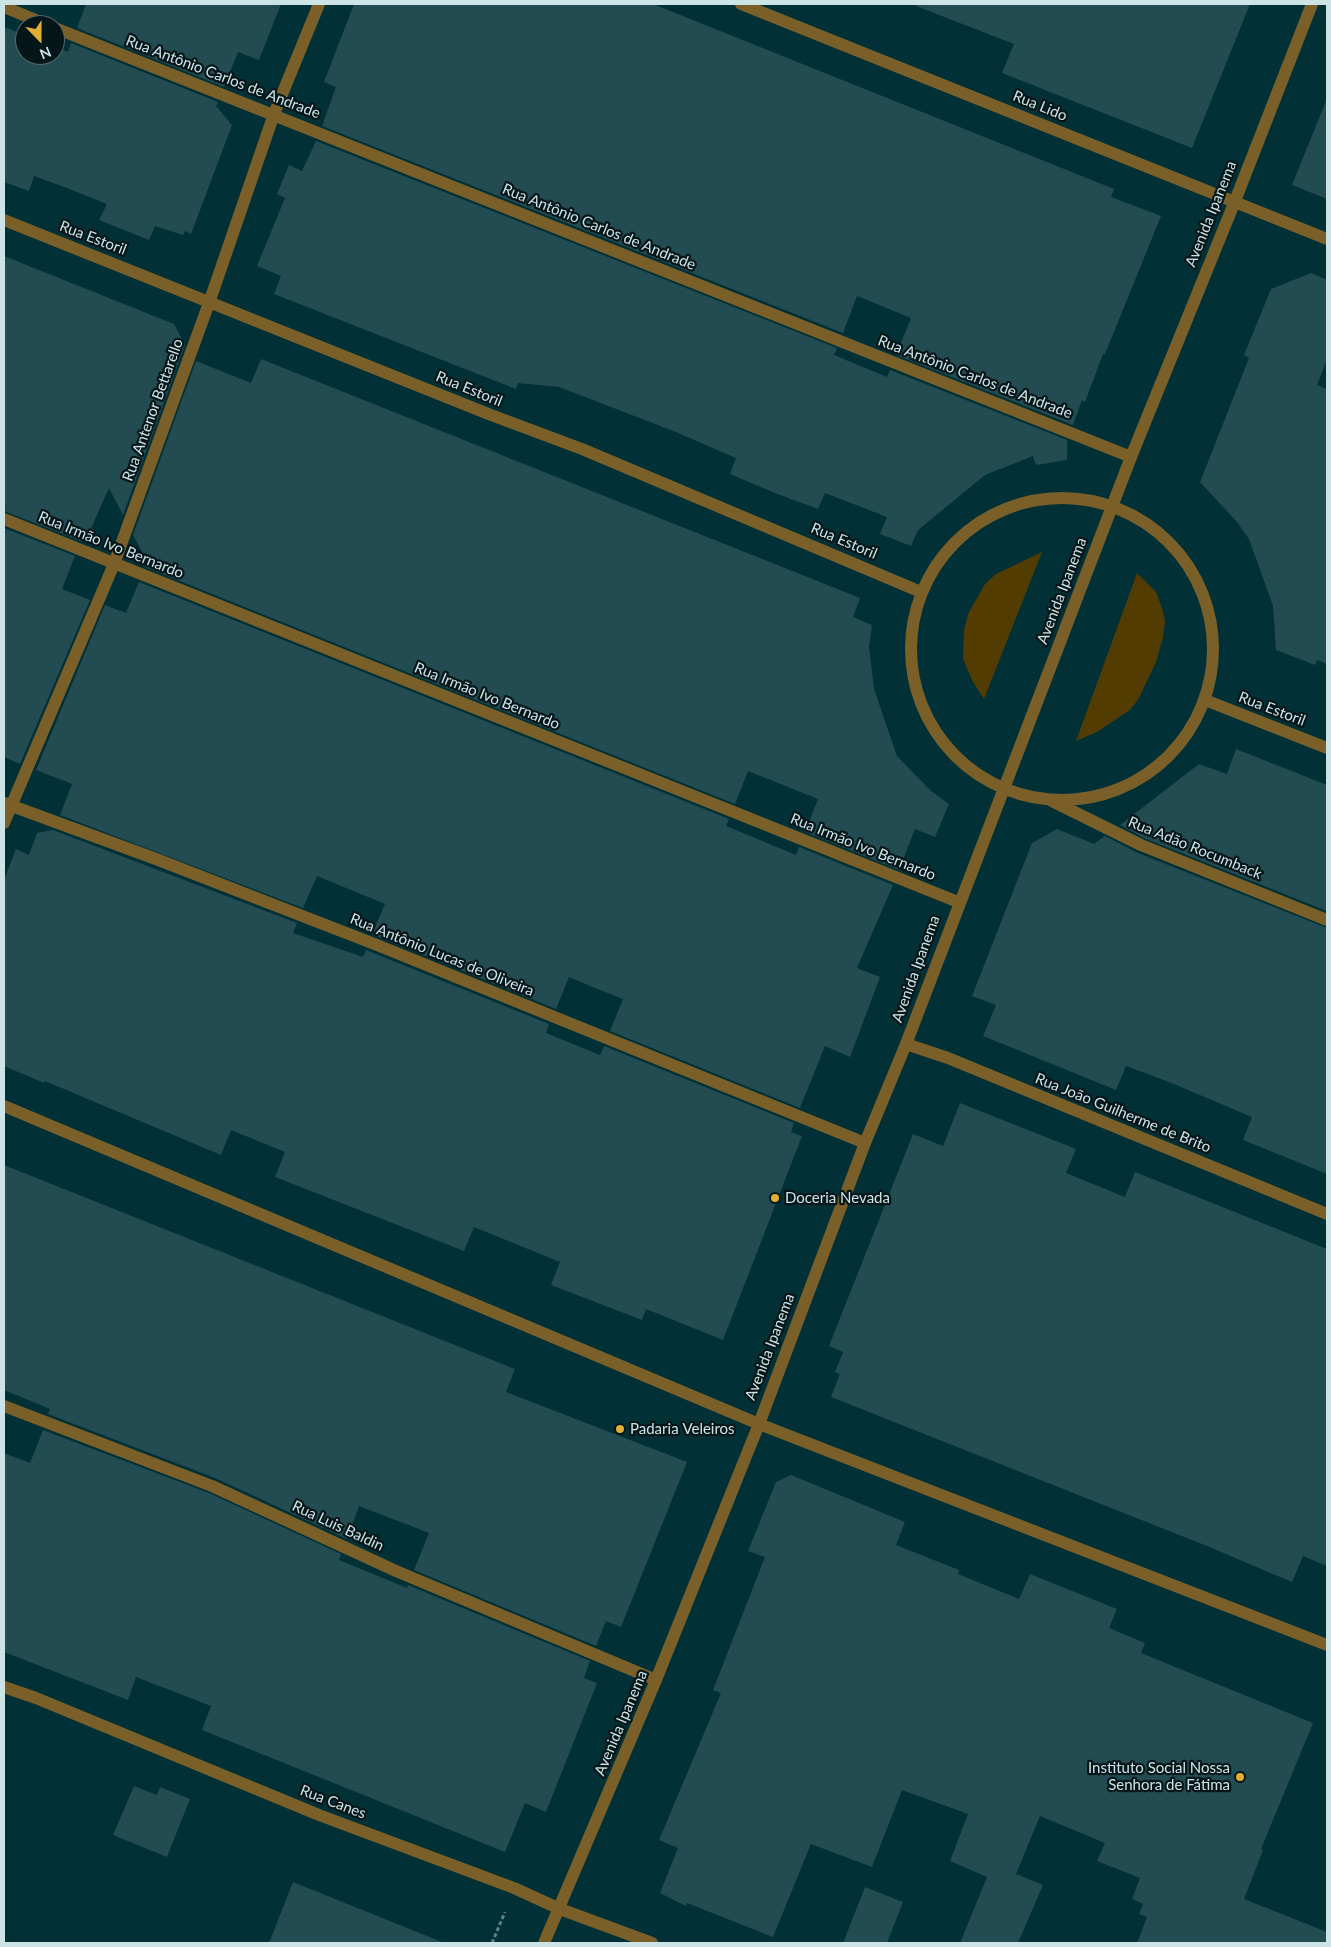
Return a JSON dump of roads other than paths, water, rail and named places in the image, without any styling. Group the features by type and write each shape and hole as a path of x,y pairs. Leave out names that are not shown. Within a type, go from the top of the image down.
{"street":[{"name":"Rua Antenor Bettarello","path":"4,823 7,805 114,564 209,303 274,114 319,4"},
{"name":"Rua Lido","path":"741,4 1327,239"},
{"name":"Avenida Ipanema","path":"544,1943 656,1680 759,1424 865,1143 906,1044 958,902 1131,457 1235,201 1312,4"},
{"path":"4,7 24,15"},
{"name":"Rua Antônio Carlos de Andrade","path":"65,32 1131,457"},
{"name":"Rua Estoril","path":"4,220 491,416 582,450 921,592"},
{"path":"1074,498 1112,506 1148,524 1178,550 1199,584 1212,622 1214,661 1205,700 1187,735 1161,764 1128,786 1091,799 1052,801 1003,790 969,771 941,743 920,708 910,670 910,630 921,592 940,559 966,531 999,511 1036,499 1074,498"},
{"name":"Rua Irmão Ivo Bernardo","path":"4,519 958,902"},
{"name":"Rua Estoril","path":"1205,700 1327,748"},
{"name":"Rua Adão Rocumback","path":"1052,801 1141,845 1327,920"},
{"name":"Rua Antônio Lucas de Oliveira","path":"7,805 156,859 377,945 865,1143"},
{"name":"Rua João Guilherme de Brito","path":"906,1044 948,1058 1327,1214"},
{"path":"4,1106 759,1424 1327,1645"},
{"name":"Rua Luis Baldin","path":"4,1406 212,1486 396,1570 656,1680"},
{"name":"Rua Canes","path":"4,1686 319,1815 514,1888 560,1909 652,1943"}],"place":[{"name":"Doceria Nevada","path":"775,1198"},
{"name":"Padaria Veleiros","path":"620,1429"},
{"name":"Instituto Social Nossa Senhora de Fátima","path":"1240,1777"}]}
